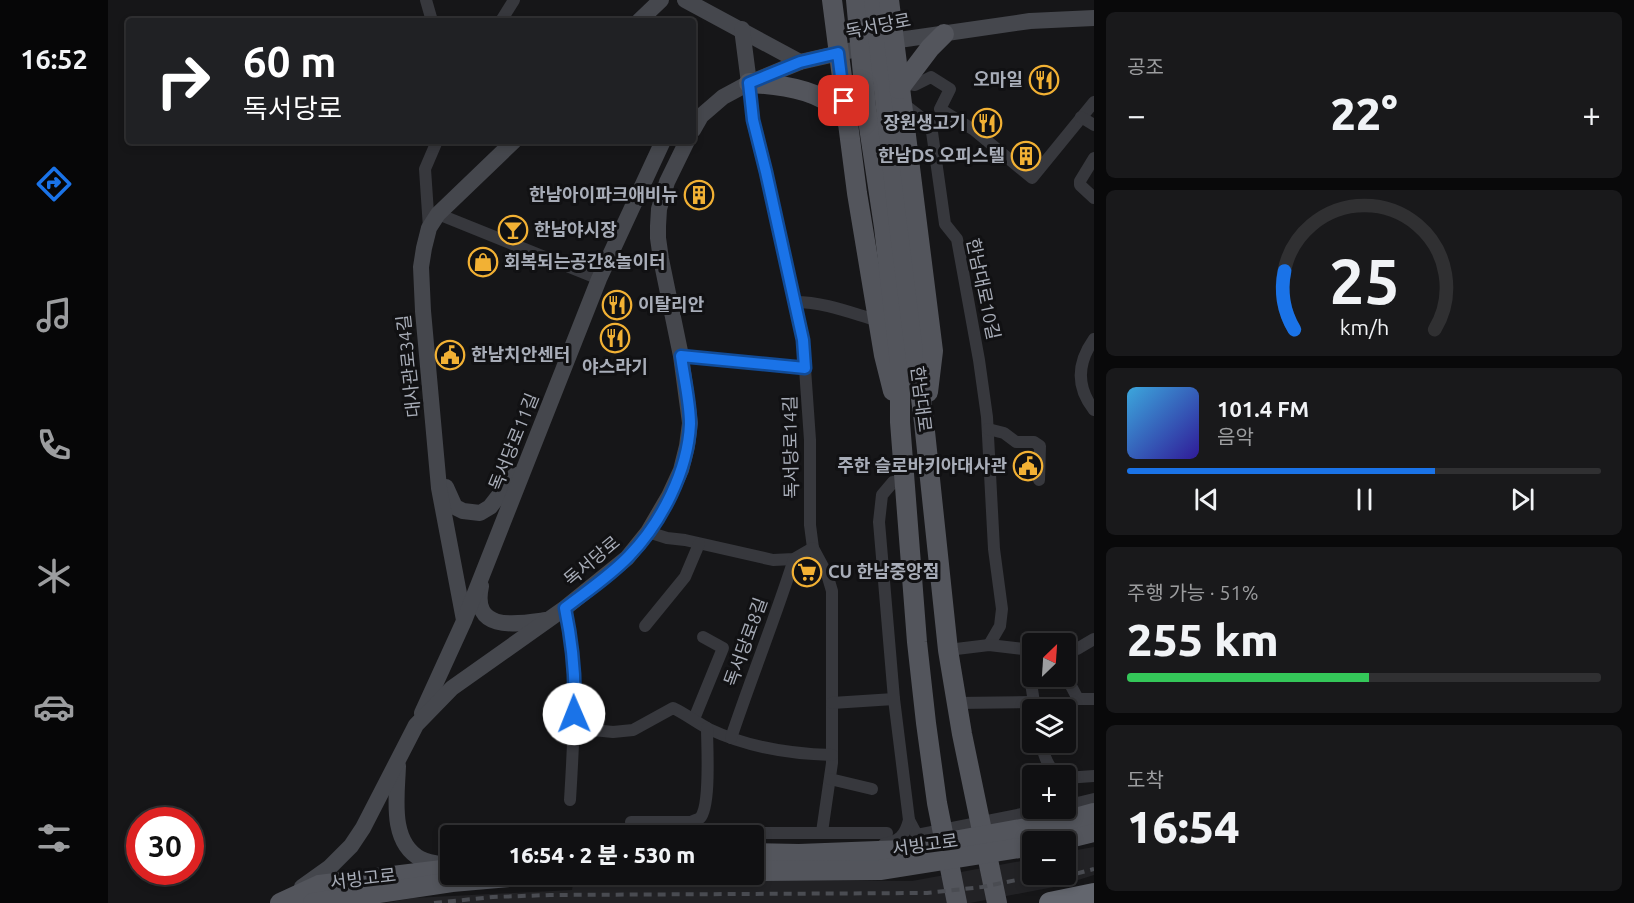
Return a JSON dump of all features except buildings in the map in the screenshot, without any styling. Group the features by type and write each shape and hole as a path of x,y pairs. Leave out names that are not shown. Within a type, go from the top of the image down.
{"highway":[{"path":"1050,903 1094,894"}],"main road":[{"path":"642,18 661,0"},
{"path":"685,0 800,62"},
{"path":"832,0 867,257 884,355 900,422"},
{"name":"한남대로","path":"856,0 866,107 892,226 924,422 948,650 997,903"},
{"name":"한남대로","path":"874,0 892,226 900,363 899,481 937,803 957,903"},
{"path":"889,0 892,41 902,91 933,351 924,422"},
{"name":"독서당로","path":"696,122 723,97 749,83 800,62 892,41 1030,21 1094,18"},
{"path":"742,29 749,83 774,84 800,90 834,106 847,121"},
{"path":"902,91 930,48 944,34"},
{"path":"434,221 511,144"},
{"name":"독서당로11길","path":"416,725 465,617 526,460 547,416 599,279 662,144"},
{"name":"독서당로","path":"279,903 340,859 363,828 399,762 416,725 452,688 565,608 627,558 648,532 669,496 681,470 690,423 681,356 661,259 658,232 659,209 665,188 686,144"},
{"name":"대사관로34길","path":"434,221 424,248 421,267 423,311 440,488 465,617"},
{"path":"438,460 455,507 471,513 480,513 490,507 526,460"},
{"path":"483,573 480,602 488,617 505,625 549,619"},
{"path":"465,617 495,629 549,619"},
{"path":"399,762 396,812 401,837 412,853 420,859 440,864"},
{"name":"서빙고로","path":"764,854 904,850 1065,821 1094,813"},
{"path":"1076,836 1094,832"},
{"name":"서빙고로","path":"764,871 880,870 1022,848"},
{"name":"서빙고로","path":"279,903 319,885 440,868"},
{"name":"서빙고로","path":"313,903 440,884"}],"street":[{"path":"426,0 431,18"},
{"path":"503,18 514,0"},
{"path":"902,91 931,77 950,89 940,109 974,130 1032,178 1094,102"},
{"name":"독서당로14길","path":"749,83 753,120 803,340 810,440 810,525 813,548 827,574 832,591 832,755 822,832"},
{"name":"한남대로10길","path":"902,91 931,125 945,224 957,239 979,360 988,429 994,549 1002,609 1000,626 989,645"},
{"path":"1081,117 1094,125"},
{"path":"436,144 425,169 434,221 599,279"},
{"path":"1094,158 1080,181 1080,185 1094,198"},
{"path":"795,302 813,302 879,321"},
{"path":"1094,339 1080,373 1085,399 1094,410"},
{"path":"681,356 805,368"},
{"path":"988,429 1004,433 1016,442 1034,442 1040,446 1039,480"},
{"path":"899,481 882,495 879,522 894,699 909,820 918,835 1022,814"},
{"path":"648,532 773,560 794,559 813,548"},
{"path":"645,626 685,577 699,543"},
{"name":"독서당로8길","path":"731,738 794,559"},
{"path":"565,608 569,626 575,701 570,800"},
{"path":"694,719 723,648 703,637"},
{"path":"1076,650 1094,639"},
{"path":"948,650 989,645 1022,649"},
{"path":"1072,687 1078,699 1094,699"},
{"path":"832,703 894,699"},
{"path":"957,703 1022,706"},
{"path":"574,728 613,732 633,730 673,708 707,728 731,738 776,749 832,755"},
{"path":"631,822 691,822 699,819 704,810 707,787 707,728"},
{"path":"1076,777 1094,776"},
{"path":"830,779 872,789"},
{"path":"1076,803 1094,799"},
{"path":"799,854 872,847 893,842 904,834 909,820"},
{"path":"764,833 887,832"}],"shaded area":[{"path":"1094,847 1094,875 1076,881 1076,850"},
{"path":"1022,861 1022,885 1062,885 970,903 385,903 413,898 572,890 573,885 764,885 764,880 912,881"}],"railway":[{"path":"1076,874 1094,869"},
{"path":"434,903 493,897 550,895 927,893 982,887 1022,879"}],"place":[{"name":"오마일","path":"1044,80"},
{"name":"장원생고기","path":"987,123"},
{"name":"한남DS 오피스텔","path":"1026,156"},
{"name":"한남아이파크애비뉴","path":"699,195"},
{"name":"한남야시장","path":"513,230"},
{"name":"회복되는공간&놀이터","path":"483,262"},
{"name":"이탈리안","path":"617,305"},
{"name":"야스라기","path":"615,338"},
{"name":"한남치안센터","path":"450,355"},
{"name":"주한 슬로바키아대사관","path":"1028,466"},
{"name":"CU 한남중앙점","path":"807,572"}],"route":[{"path":"574,714 569,626 565,608 616,568 637,548 659,514 681,470 690,423 681,356 805,368 803,340 782,239 753,120 749,83 800,62 838,53 844,101"}]}
